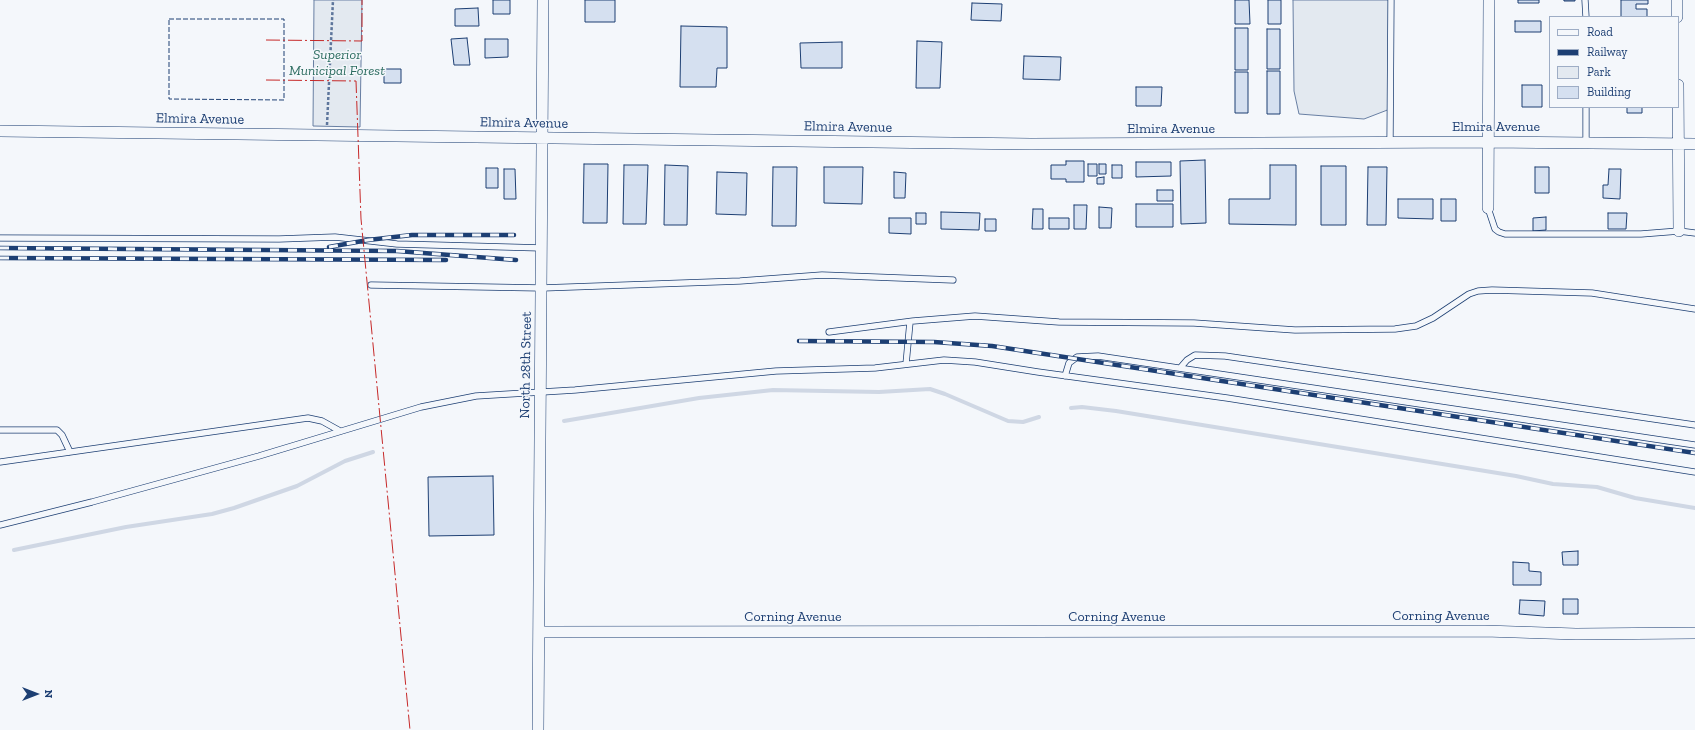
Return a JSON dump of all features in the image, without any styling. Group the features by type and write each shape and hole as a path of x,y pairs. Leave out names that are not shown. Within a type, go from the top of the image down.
{"street":[{"name":"North 28th Street","path":"538,730 543,0"},
{"path":"1488,208 1487,142 1489,0"},
{"path":"1677,0 1677,16"},
{"path":"1678,108 1678,231"},
{"name":"Elmira Avenue","path":"0,131 1031,144 1390,142 1695,144"},
{"name":"Corning Avenue","path":"539,632 1485,631 1576,634 1695,633"}],"lane":[{"path":"1390,142 1391,0"},
{"path":"1586,0 1586,16"},
{"path":"1586,108 1586,143"},
{"path":"1488,208 1492,224 1497,231 1502,233 1651,234 1678,231 1695,233"},
{"path":"0,238 279,239 335,237 416,245 542,248"},
{"path":"371,285 542,288 740,281 822,275 953,280"},
{"path":"829,332 974,316 1059,322 1194,324 1295,330 1395,329 1416,326 1425,322 1469,294 1478,291 1492,290 1592,293 1695,309"},
{"path":"906,364 910,322"},
{"path":"1064,376 1069,363 1077,357 1084,355 1695,445"},
{"path":"1180,368 1187,360 1195,355 1225,356 1695,425"},
{"path":"0,525 138,490 444,401 476,396 575,390 776,371 869,368 958,360 1227,398 1695,472"},
{"path":"0,462 308,418 322,421 340,431"},
{"path":"0,430 57,430 62,435 70,452"}],"path":[{"path":"326,136 333,0"}],"green space":[{"name":"Superior Municipal Forest","path":"314,0 362,0 360,127 313,126"},
{"path":"1293,0 1389,0 1390,109 1364,119 1299,114 1294,91"}],"building":[{"path":"493,0 510,0 510,14 493,14"},
{"path":"585,0 615,0 615,22 585,22"},
{"path":"1235,0 1249,0 1250,24 1235,24"},
{"path":"1268,0 1281,0 1281,24 1268,24"},
{"path":"1518,0 1539,0 1539,3 1518,3"},
{"path":"1575,0 1575,1 1564,1"},
{"path":"1621,0 1648,0 1648,4 1636,4 1636,9 1647,9 1647,16 1621,16"},
{"path":"972,3 1002,4 1001,21 971,20"},
{"path":"478,8 479,26 455,26 455,9"},
{"path":"1515,21 1541,21 1541,32 1515,32"},
{"path":"681,26 727,27 727,68 717,68 716,87 680,87"},
{"path":"1235,28 1248,28 1248,70 1235,70"},
{"path":"1267,29 1280,29 1280,69 1267,69"},
{"path":"467,38 470,65 454,65 451,39"},
{"path":"485,39 508,39 508,57 485,58"},
{"path":"917,41 942,42 940,88 916,88"},
{"path":"842,42 842,68 801,68 800,43"},
{"path":"1024,56 1061,57 1060,80 1023,79"},
{"path":"384,69 401,69 401,83 384,83"},
{"path":"1267,71 1280,71 1280,114 1267,114"},
{"path":"1235,72 1248,72 1248,113 1235,113"},
{"path":"1522,85 1542,85 1542,107 1522,107"},
{"path":"1136,87 1162,87 1161,106 1136,106"},
{"path":"1627,108 1642,108 1642,113 1627,113"},
{"path":"1205,160 1206,223 1181,224 1180,161"},
{"path":"1066,161 1084,161 1084,182 1066,182 1066,179 1051,179 1051,165 1066,165"},
{"path":"1136,162 1171,162 1171,176 1136,177"},
{"path":"584,164 608,164 607,223 583,223"},
{"path":"1088,164 1097,164 1097,176 1088,176"},
{"path":"1099,164 1106,164 1106,174 1099,174"},
{"path":"624,165 648,165 646,224 623,224"},
{"path":"665,165 688,166 687,225 664,225"},
{"path":"1112,165 1122,165 1122,178 1112,178"},
{"path":"1270,165 1296,165 1296,225 1229,224 1229,199 1270,199"},
{"path":"1321,166 1346,166 1346,225 1321,225"},
{"path":"773,167 797,167 796,226 772,226"},
{"path":"824,167 863,167 862,204 824,203"},
{"path":"1368,167 1387,167 1386,225 1367,225"},
{"path":"1535,167 1549,167 1549,193 1535,193"},
{"path":"486,168 498,168 498,188 486,188"},
{"path":"504,169 515,169 516,199 504,199"},
{"path":"1609,169 1621,169 1620,199 1603,198 1603,185 1608,185"},
{"path":"717,172 747,173 746,215 716,214"},
{"path":"894,172 906,173 905,198 894,198"},
{"path":"1104,177 1104,184 1097,184 1097,178"},
{"path":"1157,190 1173,190 1173,201 1157,201"},
{"path":"1398,199 1433,199 1433,219 1398,218"},
{"path":"1441,199 1456,199 1456,221 1441,221"},
{"path":"1136,204 1173,204 1173,227 1136,227"},
{"path":"1074,205 1087,205 1086,229 1074,229"},
{"path":"1099,207 1112,208 1111,228 1099,228"},
{"path":"1033,209 1043,209 1043,229 1032,229"},
{"path":"941,212 980,213 979,230 941,229"},
{"path":"916,213 926,213 926,224 916,224"},
{"path":"1608,213 1627,213 1626,229 1608,229"},
{"path":"1546,217 1546,230 1533,231 1533,218"},
{"path":"889,218 911,218 911,234 889,233"},
{"path":"1049,218 1069,218 1069,229 1049,229"},
{"path":"985,219 996,219 996,231 985,231"},
{"path":"493,476 494,535 429,536 428,477"},
{"path":"1578,551 1578,565 1563,565 1562,552"},
{"path":"1513,562 1529,563 1529,571 1541,572 1541,585 1513,585"},
{"path":"1563,599 1578,599 1578,614 1563,614"},
{"path":"1520,600 1545,601 1544,616 1519,614"}],"waterway":[{"path":"564,421 699,398 773,390 879,392 930,389 1008,421 1023,422 1039,417"},
{"path":"1071,408 1082,407 1116,411 1516,476 1553,484 1597,487 1635,498 1695,508"},
{"path":"14,550 126,527 212,514 234,508 297,486 345,461 373,452"}],"railway":[{"path":"329,247 368,240 412,235 514,235"},
{"path":"0,248 397,251 516,260"},
{"path":"0,258 446,260"},
{"path":"799,341 934,342 992,346 1695,453"}],"fence":[{"path":"169,19 284,19 284,100 169,99 169,19"}],"power":[{"path":"266,40 362,41 362,0"},
{"path":"266,80 356,81 361,219 410,730"}]}
